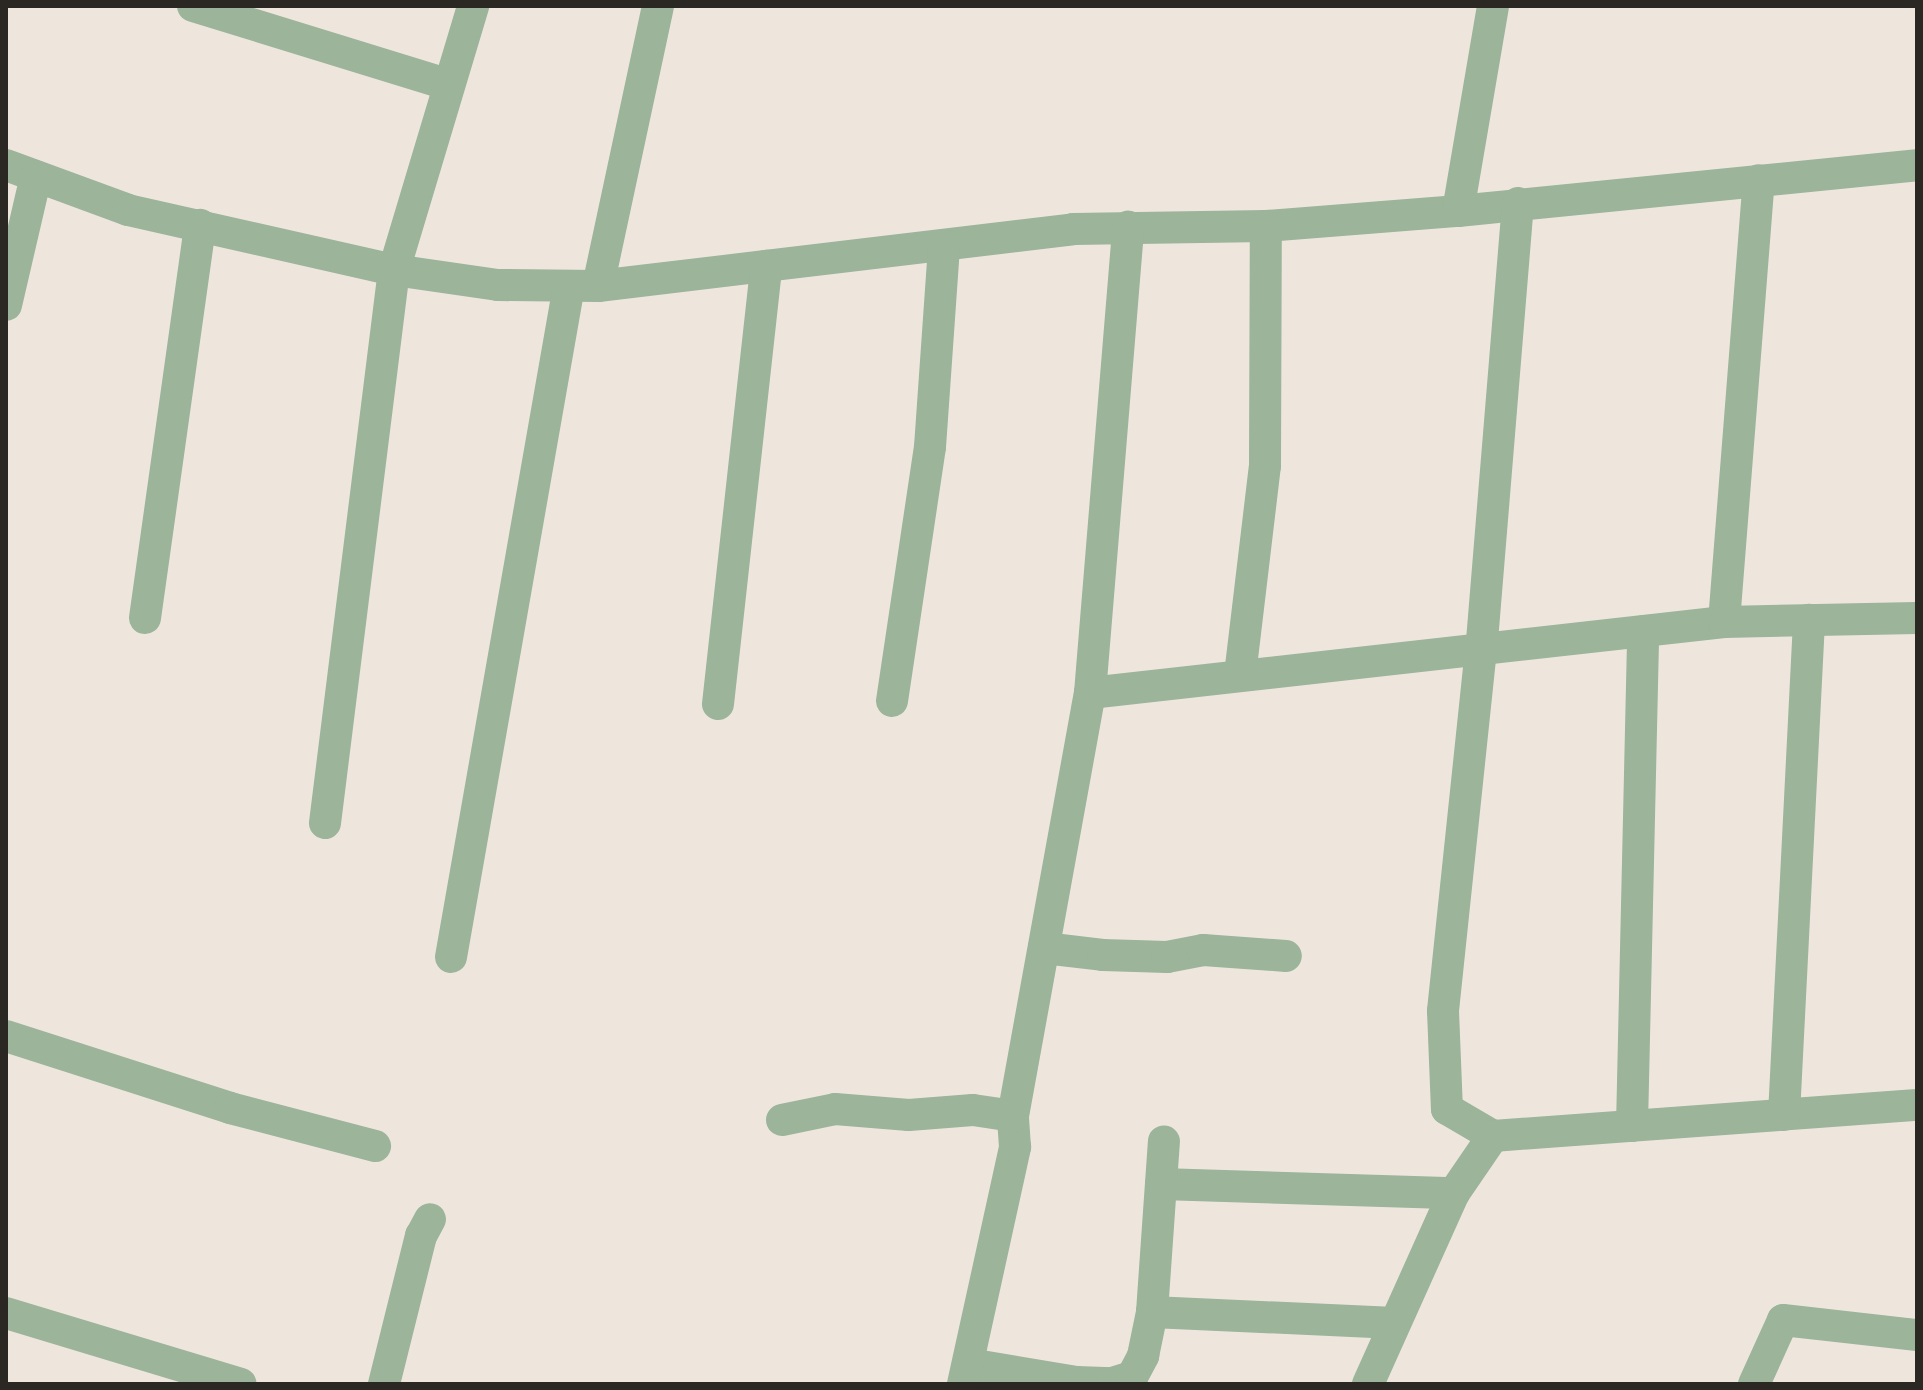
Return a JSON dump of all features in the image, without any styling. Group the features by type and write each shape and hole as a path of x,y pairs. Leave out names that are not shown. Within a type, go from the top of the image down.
{"street":[{"path":"193,6 447,84"},
{"path":"325,823 394,270 447,84 473,6"},
{"path":"451,957 584,286 658,6"},
{"path":"1458,211 1493,6"},
{"path":"6,165 128,210 394,270 498,285 584,286 1073,229 1266,226 1458,211 1917,165"},
{"path":"6,305 36,176"},
{"path":"1724,622 1759,180"},
{"path":"1518,203 1481,649 1443,1011 1447,1109 1493,1136 1917,1105"},
{"path":"145,618 200,225"},
{"path":"1240,675 1267,442 1266,226"},
{"path":"1128,227 1090,693 1013,1116 1015,1147 966,1374 1112,1383 1132,1377 1143,1356 1152,1312 1164,1141"},
{"path":"892,701 930,447 944,245"},
{"path":"718,704 766,266"},
{"path":"1090,693 1724,622 1917,618"},
{"path":"1784,1115 1809,620"},
{"path":"1632,1126 1643,631"},
{"path":"1044,948 1103,955 1167,957 1211,950 1286,956"},
{"path":"6,1036 230,1108 375,1146"},
{"path":"782,1120 835,1109 909,1115 973,1110 1013,1116"},
{"path":"1368,1384 1454,1193 1493,1136"},
{"path":"1161,1184 1454,1193"},
{"path":"384,1384 421,1236 430,1219"},
{"path":"1152,1312 1395,1323"},
{"path":"6,1313 241,1384"},
{"path":"1754,1384 1783,1320 1917,1335"}]}
